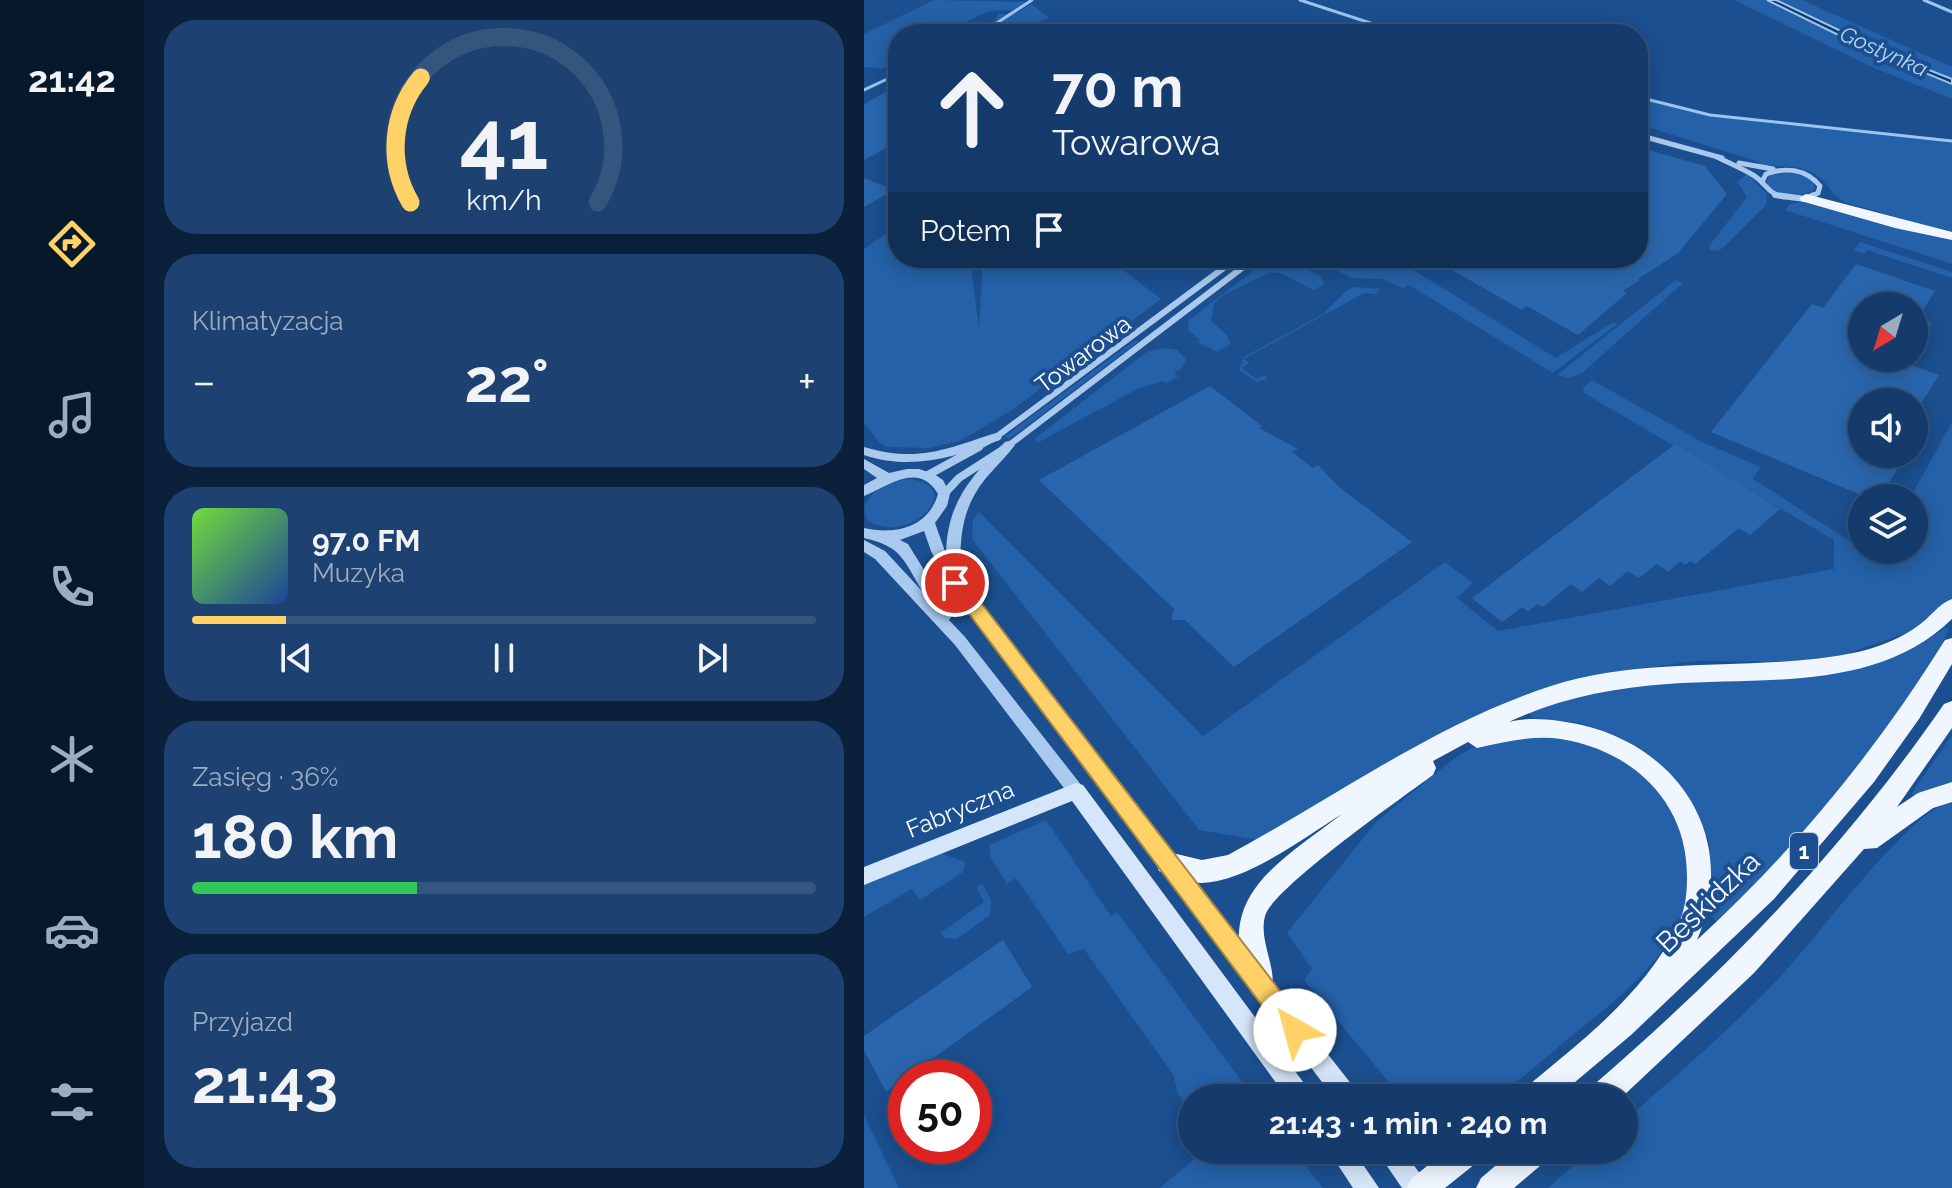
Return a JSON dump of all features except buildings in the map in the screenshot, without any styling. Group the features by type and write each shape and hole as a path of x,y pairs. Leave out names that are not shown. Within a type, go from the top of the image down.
{"main road":[{"path":"1813,194 1860,213 1952,236"},
{"path":"1168,863 1186,871 1203,872 1236,863 1447,743 1531,702 1574,689 1633,678 1775,672 1856,661 1919,635 1943,618 1952,607"},
{"name":"Beskidzka","path":"1552,1084 1622,1026 1735,924 1813,841 1875,766 1952,646"},
{"name":"1","path":"1615,1084 1729,981 1840,862 1912,769 1952,710"},
{"path":"1337,1084 1261,985 1251,938 1256,905 1329,840 1423,769 1472,741 1525,727 1574,730 1618,746 1654,771 1685,811 1698,847 1699,897 1692,923 1622,1026"},
{"path":"1076,791 1291,1084"},
{"name":"Fabryczna","path":"864,876 1076,791"},
{"path":"1840,862 1898,816 1926,800 1952,792"},
{"path":"1349,1164 1367,1188"},
{"path":"1399,1164 1420,1188 1452,1164"},
{"path":"1491,1188 1520,1164"}],"street":[{"path":"1648,138 1753,167 1808,175 1818,183 1813,194 1777,196 1762,182 1717,157"},
{"path":"1762,182 1766,174 1781,170"},
{"name":"Towarowa","path":"926,476 996,437 1224,268"},
{"name":"Towarowa","path":"944,494 959,478 1009,445 1242,268"},
{"path":"864,451 877,456 913,459 951,454 996,437"},
{"path":"955,583 952,546 957,509 974,482 1009,445"},
{"path":"864,463 887,478"},
{"path":"864,491 887,478 907,474 926,476 941,486 944,494 938,513 928,522 902,535 887,537 864,533"},
{"path":"928,522 938,551 955,583 1261,985"},
{"path":"887,537 903,548 960,641"},
{"path":"864,545 880,555 960,641 1076,791"}],"shaded area":[{"path":"934,0 1029,2 1012,10 989,11 962,24 888,24 888,66 881,69 864,67 864,34"},
{"path":"1734,0 1767,0 1865,48 1952,84 1952,99 1874,68"},
{"path":"1767,0 1776,0 1891,55 1952,79 1952,84 1865,48"},
{"path":"1776,0 1802,0 1952,67 1952,79 1891,55"},
{"path":"1031,4 1049,18 1034,24 992,24 999,14 1015,14"},
{"path":"1648,100 1710,115 1952,141 1952,233 1847,203 1820,178 1806,170 1757,165 1759,162 1648,127"},
{"path":"1789,172 1804,175 1814,182 1814,190 1802,195 1782,194 1766,182 1770,175"},
{"path":"1747,174 1767,194 1766,205 1723,248 1710,250 1709,246 1747,197 1737,182"},
{"path":"1806,201 1952,239 1952,264 1785,210 1790,204"},
{"path":"888,232 888,268 971,268 979,329 982,268 1121,268 1161,299 1012,410 960,441 928,448 888,447 879,442 864,423 864,249"},
{"path":"1860,242 1952,272 1952,278 1867,250 1864,254 1854,250"},
{"path":"1303,268 1319,275 1325,284 1314,290 1280,273 1271,272 1223,295 1214,303 1211,321 1227,335 1231,344 1217,352 1197,342 1200,340 1188,330 1189,320 1256,269"},
{"path":"1333,268 1410,268 1556,358 1613,322 1617,324 1553,373 1409,285 1403,288 1382,279 1351,278"},
{"path":"1676,280 1683,283 1582,373 1569,378 1557,375"},
{"path":"1355,287 1379,289 1376,294 1364,293 1244,359 1249,363 1242,368 1256,379 1265,375 1267,379 1257,382 1239,370 1244,357 1323,314 1346,291"},
{"path":"1134,341 1139,341 1009,439 1005,436"},
{"path":"1177,350 1186,359 1183,367 1174,373 1178,377 1167,383 1163,381 1139,388 1039,442 1034,439 1148,351"},
{"path":"1592,380 1702,442 1761,467 1753,479 1848,540 1848,564 1928,564 1928,484 1918,484 1952,422 1952,598 1940,612 1909,632 1840,656 1794,662 1696,661 1614,672 1524,696 1259,840 1199,830 972,539 973,520 979,512 1203,736 1445,562 1473,583 1457,598 1498,631 1834,569 1834,540 1584,393 1583,388"},
{"path":"909,479 926,484 934,493 935,498 924,515 896,527 876,525 867,520 864,506 877,490"},
{"path":"1946,627 1949,629 1932,661 1856,768 1790,847 1718,922 1706,912 1709,840 1675,778 1624,740 1581,723 1533,718 1527,710 1657,682 1816,674 1850,669 1916,647"},
{"path":"1524,732 1588,741 1622,760 1645,778 1664,799 1678,823 1687,848 1690,875 1685,904 1673,933 1640,977 1514,1084 1390,1084 1304,980 1312,969 1287,933 1377,821 1455,758 1477,745"},
{"path":"1952,735 1952,785 1913,797 1912,793"},
{"path":"1952,800 1952,1188 1548,1188 1575,1164 1638,1164 1638,1109 1705,1050 1782,975 1888,851 1933,810"},
{"path":"1046,820 1111,916 1117,912 1244,1084 1178,1084 1178,1094 1174,1076 1084,949 1068,954 1016,878 1007,884 991,859 989,845"},
{"path":"940,853 965,862 963,872 920,900 912,889 864,917 864,882"},
{"path":"982,883 991,900 990,915 957,939 944,938 941,932 984,902 976,887"},
{"path":"864,1115 899,1188 864,1188"},
{"path":"1188,1164 1304,1164 1323,1188 1160,1188"}],"waterway":[{"path":"995,24 1032,0"},
{"path":"1300,0 1373,24"},
{"path":"1924,0 1952,12"},
{"path":"864,90 888,79"},
{"path":"1648,100 1710,115 1952,141"}],"route":[{"path":"955,583 1295,1030"}],"water label":[{"name":"Gostynka","path":"1884,51"}]}
